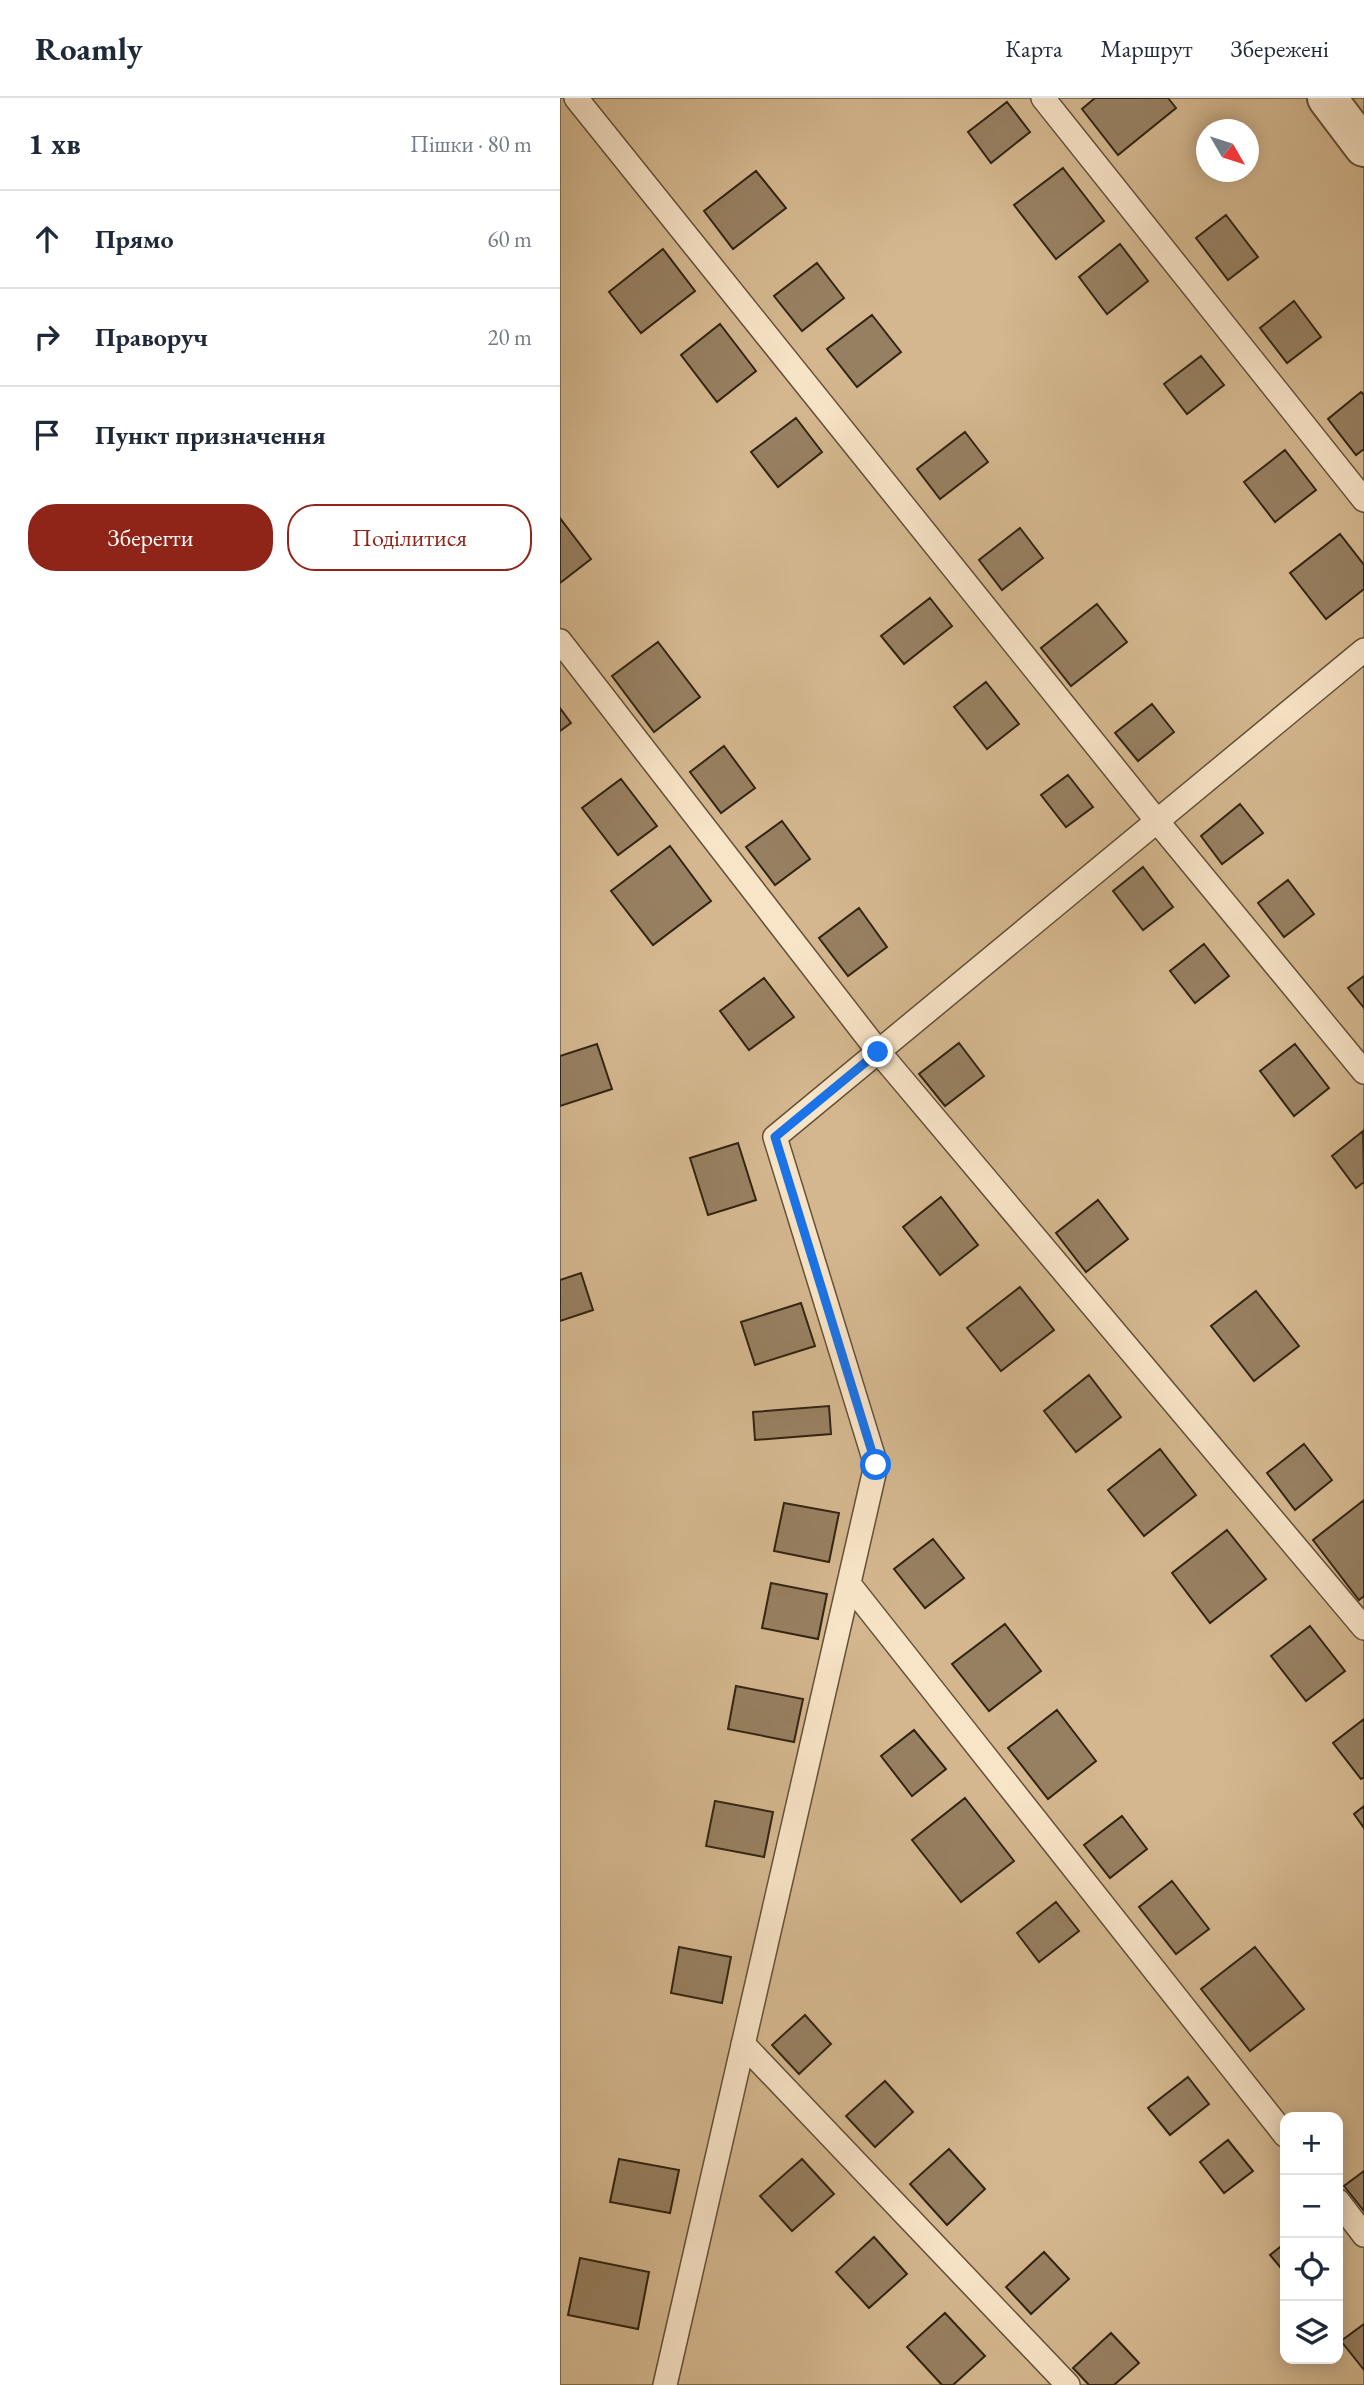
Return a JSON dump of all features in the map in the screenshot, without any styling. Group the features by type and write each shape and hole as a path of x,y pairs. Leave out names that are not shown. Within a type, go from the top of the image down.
{"street":[{"path":"1327,98 1364,148"}],"lane":[{"path":"576,98 1157,821 1364,1072"},
{"path":"1043,98 1364,500"},
{"path":"560,641 878,1052 1364,1628"},
{"path":"665,2385 876,1465 775,1137 1364,650"},
{"path":"849,1584 1280,2129"},
{"path":"743,2044 1068,2385"},
{"path":"1343,2208 1364,2235"}],"shaded area":[{"path":"560,98 1364,98 1364,2385 560,2385"}],"building":[{"path":"1095,98 1168,98 1176,108 1118,155 1082,109"},
{"path":"1007,102 1030,132 991,163 968,132"},
{"path":"1063,168 1104,221 1056,259 1014,205"},
{"path":"756,171 786,208 733,249 704,211"},
{"path":"1226,215 1258,257 1228,280 1196,238"},
{"path":"1120,244 1148,281 1107,314 1079,277"},
{"path":"663,249 695,291 641,333 609,292"},
{"path":"817,263 844,298 802,331 774,296"},
{"path":"1294,301 1321,337 1287,363 1260,328"},
{"path":"872,315 901,352 857,387 827,349"},
{"path":"720,324 756,371 717,402 681,355"},
{"path":"1201,356 1224,385 1187,414 1164,384"},
{"path":"1361,392 1364,395 1364,449 1356,455 1328,419"},
{"path":"796,418 822,452 778,487 751,452"},
{"path":"965,432 988,462 940,499 917,469"},
{"path":"1285,450 1316,490 1275,522 1244,482"},
{"path":"560,518 591,559 560,583"},
{"path":"1020,528 1043,558 1002,590 979,560"},
{"path":"1340,534 1364,565 1364,589 1326,619 1290,573"},
{"path":"930,598 952,626 904,664 881,636"},
{"path":"1097,604 1127,642 1071,686 1041,648"},
{"path":"658,642 700,697 654,732 612,676"},
{"path":"986,682 1019,724 987,749 954,707"},
{"path":"1152,704 1174,732 1138,761 1115,733"},
{"path":"560,708 571,723 560,731"},
{"path":"724,746 755,788 721,813 690,772"},
{"path":"1068,775 1093,807 1066,827 1041,795"},
{"path":"621,779 657,826 618,855 582,808"},
{"path":"1240,804 1263,833 1222,864 1201,836"},
{"path":"782,821 810,859 775,885 746,847"},
{"path":"670,846 711,901 653,945 611,891"},
{"path":"1143,867 1173,907 1143,930 1113,891"},
{"path":"1288,880 1314,914 1284,937 1258,903"},
{"path":"859,908 887,947 848,976 819,938"},
{"path":"1204,944 1229,976 1195,1003 1170,971"},
{"path":"1364,976 1364,1008 1348,988"},
{"path":"764,978 794,1017 749,1050 720,1011"},
{"path":"959,1043 984,1076 945,1106 919,1074"},
{"path":"597,1044 612,1089 560,1106 560,1056"},
{"path":"1295,1044 1329,1088 1294,1116 1260,1071"},
{"path":"1363,1131 1364,1182 1356,1188 1332,1156"},
{"path":"738,1143 756,1200 708,1215 690,1158"},
{"path":"941,1197 978,1245 940,1275 903,1227"},
{"path":"1098,1200 1128,1239 1086,1272 1056,1233"},
{"path":"581,1273 593,1310 560,1321 560,1280"},
{"path":"1020,1287 1054,1330 1001,1371 967,1328"},
{"path":"1256,1291 1299,1346 1254,1381 1211,1326"},
{"path":"801,1303 815,1346 755,1365 741,1322"},
{"path":"1089,1375 1121,1417 1076,1452 1044,1411"},
{"path":"829,1406 831,1434 755,1440 753,1412"},
{"path":"1304,1444 1332,1480 1295,1510 1267,1473"},
{"path":"1160,1449 1196,1495 1144,1536 1108,1490"},
{"path":"1364,1500 1364,1596 1359,1600 1313,1540"},
{"path":"784,1503 839,1513 829,1562 774,1551"},
{"path":"1227,1530 1266,1579 1210,1623 1172,1573"},
{"path":"933,1539 964,1578 925,1608 894,1569"},
{"path":"771,1583 827,1594 818,1639 762,1628"},
{"path":"1005,1624 1041,1671 989,1711 952,1664"},
{"path":"1310,1626 1345,1671 1306,1701 1271,1656"},
{"path":"736,1686 803,1699 794,1742 728,1729"},
{"path":"1057,1710 1096,1761 1048,1799 1008,1748"},
{"path":"1364,1719 1364,1777 1361,1779 1333,1743"},
{"path":"914,1730 946,1769 912,1796 881,1756"},
{"path":"965,1798 1014,1861 961,1902 912,1840"},
{"path":"715,1801 773,1812 764,1857 706,1846"},
{"path":"1364,1806 1364,1828 1354,1814"},
{"path":"1122,1816 1147,1849 1110,1878 1084,1845"},
{"path":"1172,1881 1209,1929 1176,1954 1139,1907"},
{"path":"1056,1902 1079,1931 1039,1962 1017,1933"},
{"path":"679,1947 731,1957 722,2003 671,1993"},
{"path":"1255,1947 1304,2009 1250,2051 1201,1989"},
{"path":"805,2015 831,2044 799,2074 772,2045"},
{"path":"1188,2077 1209,2104 1170,2135 1148,2108"},
{"path":"885,2081 913,2112 875,2147 846,2116"},
{"path":"1228,2140 1253,2171 1224,2193 1200,2162"},
{"path":"949,2149 985,2189 947,2225 910,2184"},
{"path":"619,2159 679,2170 670,2213 610,2202"},
{"path":"802,2159 834,2194 792,2231 760,2196"},
{"path":"1364,2171 1364,2211 1344,2186"},
{"path":"874,2237 907,2274 869,2308 836,2272"},
{"path":"1280,2247 1280,2267 1270,2255"},
{"path":"1044,2252 1069,2279 1031,2314 1006,2287"},
{"path":"580,2258 649,2272 638,2329 568,2315"},
{"path":"945,2313 985,2356 953,2385 942,2385 907,2347"},
{"path":"1364,2324 1364,2370 1343,2344 1343,2340"},
{"path":"1111,2333 1139,2363 1114,2385 1089,2385 1073,2368"}],"route":[{"path":"876,1465 775,1137 878,1052"}]}
